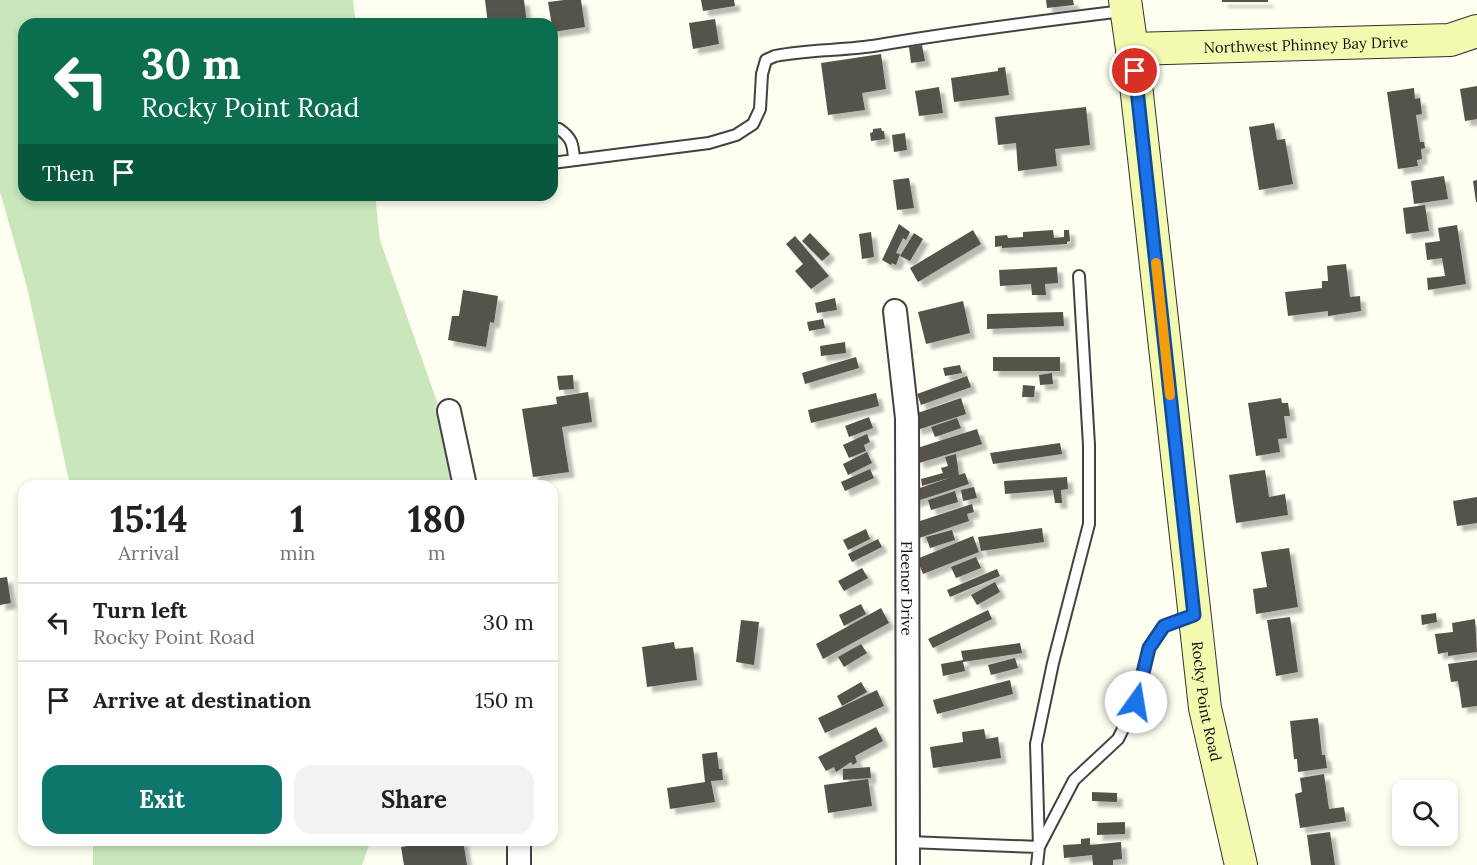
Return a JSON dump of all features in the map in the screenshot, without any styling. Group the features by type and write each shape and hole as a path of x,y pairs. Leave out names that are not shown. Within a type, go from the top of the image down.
{"street":[{"name":"Rocky Point Road","path":"1126,5 1205,708 1241,865"},
{"name":"Northwest Phinney Bay Drive","path":"1132,49 1450,40 1477,32"},
{"name":"Fleenor Drive","path":"895,311 907,418 908,865"},
{"path":"449,411 464,480"},
{"path":"519,846 519,865"}],"lane":[{"path":"558,162 708,143 736,135 753,124 760,109 762,74 766,60 775,56 878,45 910,38 1126,5"},
{"path":"558,129 569,136 573,143 574,159"},
{"path":"1037,865 1039,847 1036,744 1053,663 1089,524 1089,445 1078,276"},
{"path":"1039,847 1074,780 1118,739 1136,702 1149,648 1164,626 1194,615"},
{"path":"908,842 1039,847"}],"green space":[{"path":"0,0 353,0 355,18 18,18 18,201 376,201 380,240 448,433 451,480 69,480 27,287 0,192"},
{"path":"93,846 369,846 362,865 93,865"}],"building":[{"path":"485,0 524,0 526,18 487,18"},
{"path":"581,0 585,27 558,31 558,18 551,18 548,2"},
{"path":"701,0 734,0 735,6 703,11"},
{"path":"1046,0 1073,0 1074,5 1047,8"},
{"path":"1222,0 1268,0 1268,2 1222,2"},
{"path":"715,19 719,44 693,49 689,23"},
{"path":"922,45 925,61 911,63 909,47"},
{"path":"881,54 886,89 862,93 865,110 828,115 821,63"},
{"path":"1005,67 1009,95 954,102 951,78 998,71 998,68"},
{"path":"1477,86 1477,119 1465,121 1460,89"},
{"path":"939,87 943,113 919,116 915,91"},
{"path":"1414,88 1415,99 1420,98 1422,114 1416,115 1420,142 1424,142 1425,148 1421,149 1422,159 1417,160 1418,166 1398,169 1387,92"},
{"path":"1086,107 1090,145 1055,149 1057,166 1018,171 1016,143 998,145 995,117"},
{"path":"1274,123 1277,140 1285,139 1293,184 1259,190 1249,127"},
{"path":"881,128 885,139 871,141 870,133 873,129"},
{"path":"905,133 907,150 894,152 892,135"},
{"path":"1444,176 1448,199 1414,204 1411,181"},
{"path":"909,178 914,208 897,210 893,180"},
{"path":"1477,180 1477,202 1476,202 1473,181"},
{"path":"1425,205 1429,231 1406,234 1403,208"},
{"path":"899,224 910,232 906,240 903,238 896,253 900,254 896,265 892,263 891,265 882,260"},
{"path":"1457,225 1466,284 1428,290 1427,278 1445,276 1442,258 1427,260 1425,243 1440,241 1438,228"},
{"path":"973,230 981,244 918,282 910,268"},
{"path":"1053,230 1054,238 1064,237 1064,230 1069,230 1070,241 1067,244 995,247 995,236 1023,237 1023,232"},
{"path":"871,232 874,257 862,259 859,234"},
{"path":"810,233 830,254 822,261 802,241"},
{"path":"914,233 923,239 910,261 900,256"},
{"path":"795,236 829,276 811,289 795,271 803,264 786,244"},
{"path":"1346,264 1350,297 1360,296 1361,311 1328,316 1328,311 1288,316 1285,292 1322,288 1322,281 1328,281 1327,266"},
{"path":"1057,267 1058,283 1045,284 1046,295 1032,295 1031,284 1000,286 999,270"},
{"path":"463,290 498,296 494,323 490,322 486,347 448,340 452,316 459,316"},
{"path":"835,298 837,310 817,313 815,303"},
{"path":"963,301 970,333 926,344 918,312"},
{"path":"1063,312 1064,326 987,329 987,314"},
{"path":"823,319 825,328 809,331 807,322"},
{"path":"845,342 846,353 821,356 820,346"},
{"path":"856,357 859,368 805,384 802,373"},
{"path":"993,357 1060,357 1060,371 993,371"},
{"path":"960,365 962,373 945,376 943,368"},
{"path":"1052,373 1053,384 1040,385 1039,375"},
{"path":"573,375 574,389 559,390 557,376"},
{"path":"967,376 971,387 921,405 917,394"},
{"path":"1023,385 1035,386 1034,397 1022,397"},
{"path":"588,392 592,422 562,427 569,472 533,477 522,409 557,404 556,397"},
{"path":"876,393 879,406 811,423 808,410"},
{"path":"961,398 966,414 917,430 912,415"},
{"path":"1281,398 1282,403 1288,403 1290,416 1284,416 1287,438 1278,439 1280,452 1256,456 1248,403"},
{"path":"869,417 873,428 849,437 845,426"},
{"path":"957,418 961,428 935,437 931,427"},
{"path":"977,429 982,444 919,463 914,449"},
{"path":"867,434 870,442 864,445 866,451 849,458 843,445"},
{"path":"1060,443 1062,454 993,464 990,453"},
{"path":"867,452 872,463 848,475 843,464"},
{"path":"956,454 959,475 965,473 969,484 914,502 911,491 952,477 922,486 921,479 943,473 941,468 948,466 945,457"},
{"path":"870,469 874,478 845,491 841,482"},
{"path":"1265,470 1269,497 1285,494 1288,515 1236,523 1229,475"},
{"path":"1067,477 1068,489 1061,490 1062,503 1055,503 1053,490 1005,494 1004,481"},
{"path":"974,487 977,498 963,501 961,490"},
{"path":"955,491 958,502 931,510 928,500"},
{"path":"1477,497 1477,523 1457,526 1453,501"},
{"path":"972,504 974,512 967,514 969,521 919,538 914,523"},
{"path":"1042,528 1044,542 981,551 978,537"},
{"path":"866,529 870,539 848,550 843,540"},
{"path":"952,530 955,540 930,548 926,537"},
{"path":"973,536 979,552 923,574 917,559"},
{"path":"878,539 882,547 852,562 848,554"},
{"path":"1289,548 1298,607 1256,614 1253,589 1267,587 1261,552"},
{"path":"976,557 981,568 956,578 951,567"},
{"path":"862,568 868,578 844,591 838,581"},
{"path":"997,569 1000,576 950,597 947,590"},
{"path":"7,577 11,603 0,605 0,578"},
{"path":"995,582 1000,592 977,605 971,595"},
{"path":"861,604 866,614 844,626 839,615"},
{"path":"881,608 889,623 823,659 816,644"},
{"path":"988,610 992,619 933,648 928,639"},
{"path":"1436,613 1437,622 1422,625 1421,615"},
{"path":"1290,617 1298,672 1276,676 1267,620"},
{"path":"1475,619 1477,652 1448,656 1448,652 1438,654 1435,634 1453,632 1452,623"},
{"path":"741,620 759,622 754,665 736,662"},
{"path":"674,642 675,649 693,647 697,680 647,687 642,647"},
{"path":"1020,643 1022,653 963,662 965,671 943,676 941,664 963,660 961,651"},
{"path":"861,644 867,653 844,667 838,657"},
{"path":"1015,658 1018,668 991,675 988,665"},
{"path":"1477,660 1477,706 1462,708 1458,681 1451,682 1448,664"},
{"path":"1010,680 1013,694 937,714 933,700"},
{"path":"861,682 867,692 842,706 837,696"},
{"path":"877,690 884,706 825,733 818,718"},
{"path":"1318,718 1322,755 1325,755 1327,768 1298,772 1297,759 1294,759 1290,721"},
{"path":"876,727 883,741 855,756 857,762 853,765 851,762 836,772 834,767 826,771 818,757"},
{"path":"984,729 986,739 998,737 1001,758 933,768 930,747 963,742 962,732"},
{"path":"717,752 723,780 711,781 715,802 670,809 667,788 705,782 702,754"},
{"path":"870,767 871,778 843,780 843,769"},
{"path":"1324,774 1329,809 1344,807 1346,821 1300,828 1295,794 1302,792 1300,778"},
{"path":"868,779 872,806 828,813 824,785"},
{"path":"1092,792 1117,793 1117,802 1092,801"},
{"path":"1125,822 1125,834 1097,835 1097,823"},
{"path":"1330,832 1335,865 1311,865 1307,835"},
{"path":"1090,838 1090,845 1121,842 1122,859 1113,860 1113,865 1093,865 1092,855 1064,858 1063,845 1081,844 1081,839"},
{"path":"464,846 467,865 404,865 401,847"}],"slow traffic":[{"path":"1156,263 1170,395"}],"route":[{"path":"1135,71 1194,615 1164,626 1149,648 1136,702"}]}
